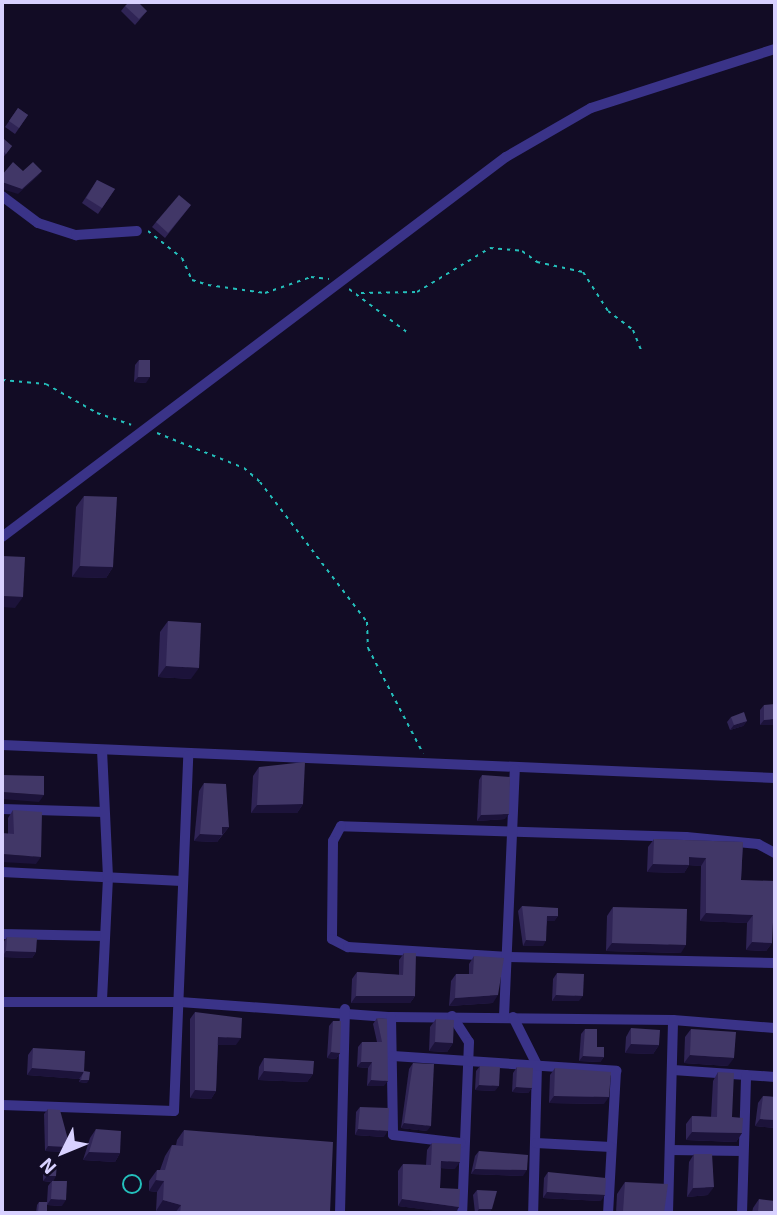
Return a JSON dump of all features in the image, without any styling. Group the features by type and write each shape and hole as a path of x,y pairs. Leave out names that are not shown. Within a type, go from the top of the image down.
{"street":[{"path":"2,537 465,185 570,117 775,49"},
{"path":"2,196 38,223 76,235 137,231"},
{"path":"2,745 775,778"},
{"path":"102,750 108,877 102,1000"},
{"path":"2,1105 174,1111 188,755"},
{"path":"515,769 508,1017 537,1066 533,1213"},
{"path":"2,809 104,813"},
{"path":"775,853 758,844 685,837 341,826 332,841 337,945 509,957 775,962"},
{"path":"2,872 181,881"},
{"path":"2,934 105,936"},
{"path":"2,1002 180,1002 345,1009 391,1017 673,1020 775,1028"},
{"path":"340,1213 345,1009"},
{"path":"452,1016 469,1042 461,1143 462,1213"},
{"path":"391,1017 393,1135 461,1143"},
{"path":"668,1213 673,1020"},
{"path":"393,1056 615,1072 608,1213"},
{"path":"673,1070 775,1077"},
{"path":"742,1213 746,1075"},
{"path":"536,1143 611,1147"},
{"path":"670,1150 743,1151"}],"path":[{"path":"137,231 153,231 182,258 192,280 208,285 265,293 311,277 361,293 417,292 490,248 522,251 537,262 583,272 608,311 633,330 642,352"},
{"path":"361,293 390,324 407,332"},
{"path":"2,380 46,384 109,419 144,429 244,468 260,482 367,622 368,649 428,764"},
{"path":"130,1173 138,1177 138,1191 126,1190 130,1173"}],"building":[{"path":"129,2 138,2 147,11 139,19 125,6"},
{"path":"18,108 28,115 19,128 9,121"},
{"path":"4,139 12,146 6,154 2,150"},
{"path":"13,162 23,171 33,162 42,171 22,189 2,182 2,175"},
{"path":"97,180 115,189 102,208 86,198"},
{"path":"179,195 191,205 168,233 156,222"},
{"path":"139,360 150,360 150,377 138,377"},
{"path":"84,496 117,497 113,567 80,566"},
{"path":"2,556 25,557 23,597 2,596"},
{"path":"168,621 201,623 199,668 166,666"},
{"path":"775,704 775,719 764,720 764,705"},
{"path":"744,712 747,721 734,725 731,717"},
{"path":"305,762 303,804 257,805 259,767"},
{"path":"2,775 44,776 44,795 2,792"},
{"path":"482,775 510,777 509,814 481,815"},
{"path":"204,783 226,784 229,827 222,827 222,835 200,834"},
{"path":"13,810 42,812 41,857 2,854 2,833 14,834"},
{"path":"654,839 743,842 741,880 775,881 772,943 752,942 753,915 706,913 706,858 689,857 689,865 653,864"},
{"path":"522,906 558,908 558,916 547,916 546,941 526,940"},
{"path":"613,907 687,909 686,945 612,943"},
{"path":"7,937 37,938 36,952 6,951"},
{"path":"404,953 416,953 415,996 356,996 357,972 403,975"},
{"path":"474,956 504,958 498,995 455,998 456,974 473,974"},
{"path":"557,973 584,974 583,996 556,995"},
{"path":"195,1012 242,1018 241,1038 218,1037 216,1091 195,1090"},
{"path":"377,1018 387,1019 388,1081 371,1080 372,1062 361,1062 362,1042 382,1042"},
{"path":"436,1019 454,1020 453,1043 435,1042"},
{"path":"333,1021 341,1021 340,1053 331,1052"},
{"path":"631,1028 660,1030 659,1045 631,1044"},
{"path":"585,1029 597,1029 597,1047 604,1047 604,1057 583,1056"},
{"path":"691,1029 736,1032 734,1058 690,1055"},
{"path":"33,1048 85,1051 84,1072 32,1068"},
{"path":"264,1058 314,1061 313,1074 264,1071"},
{"path":"413,1063 434,1064 431,1126 404,1123"},
{"path":"480,1066 500,1067 499,1086 479,1085"},
{"path":"517,1067 533,1068 532,1088 516,1087"},
{"path":"555,1068 611,1072 609,1097 554,1096"},
{"path":"84,1071 90,1072 89,1080 81,1080"},
{"path":"718,1072 734,1073 732,1117 743,1118 742,1133 692,1132 692,1116 717,1117"},
{"path":"763,1096 775,1097 775,1120 760,1119"},
{"path":"360,1107 389,1108 388,1131 358,1129"},
{"path":"48,1109 60,1110 70,1147 48,1146"},
{"path":"96,1129 121,1131 120,1153 89,1152"},
{"path":"184,1130 333,1142 330,1213 180,1213 181,1205 163,1200 164,1181 156,1180 157,1170 165,1170 172,1145 183,1146"},
{"path":"432,1143 461,1144 460,1162 441,1161 440,1188 460,1189 459,1207 402,1199 403,1164 431,1165"},
{"path":"479,1151 528,1155 527,1170 475,1169"},
{"path":"694,1154 712,1154 714,1187 693,1188"},
{"path":"47,1162 57,1162 56,1176 47,1176"},
{"path":"548,1172 606,1178 605,1195 547,1192"},
{"path":"52,1181 67,1181 66,1200 51,1199"},
{"path":"625,1182 668,1184 664,1213 623,1212"},
{"path":"477,1190 497,1191 492,1209 479,1209"},
{"path":"759,1199 775,1201 775,1213 758,1213"},
{"path":"39,1202 47,1202 47,1213 38,1213"}]}
